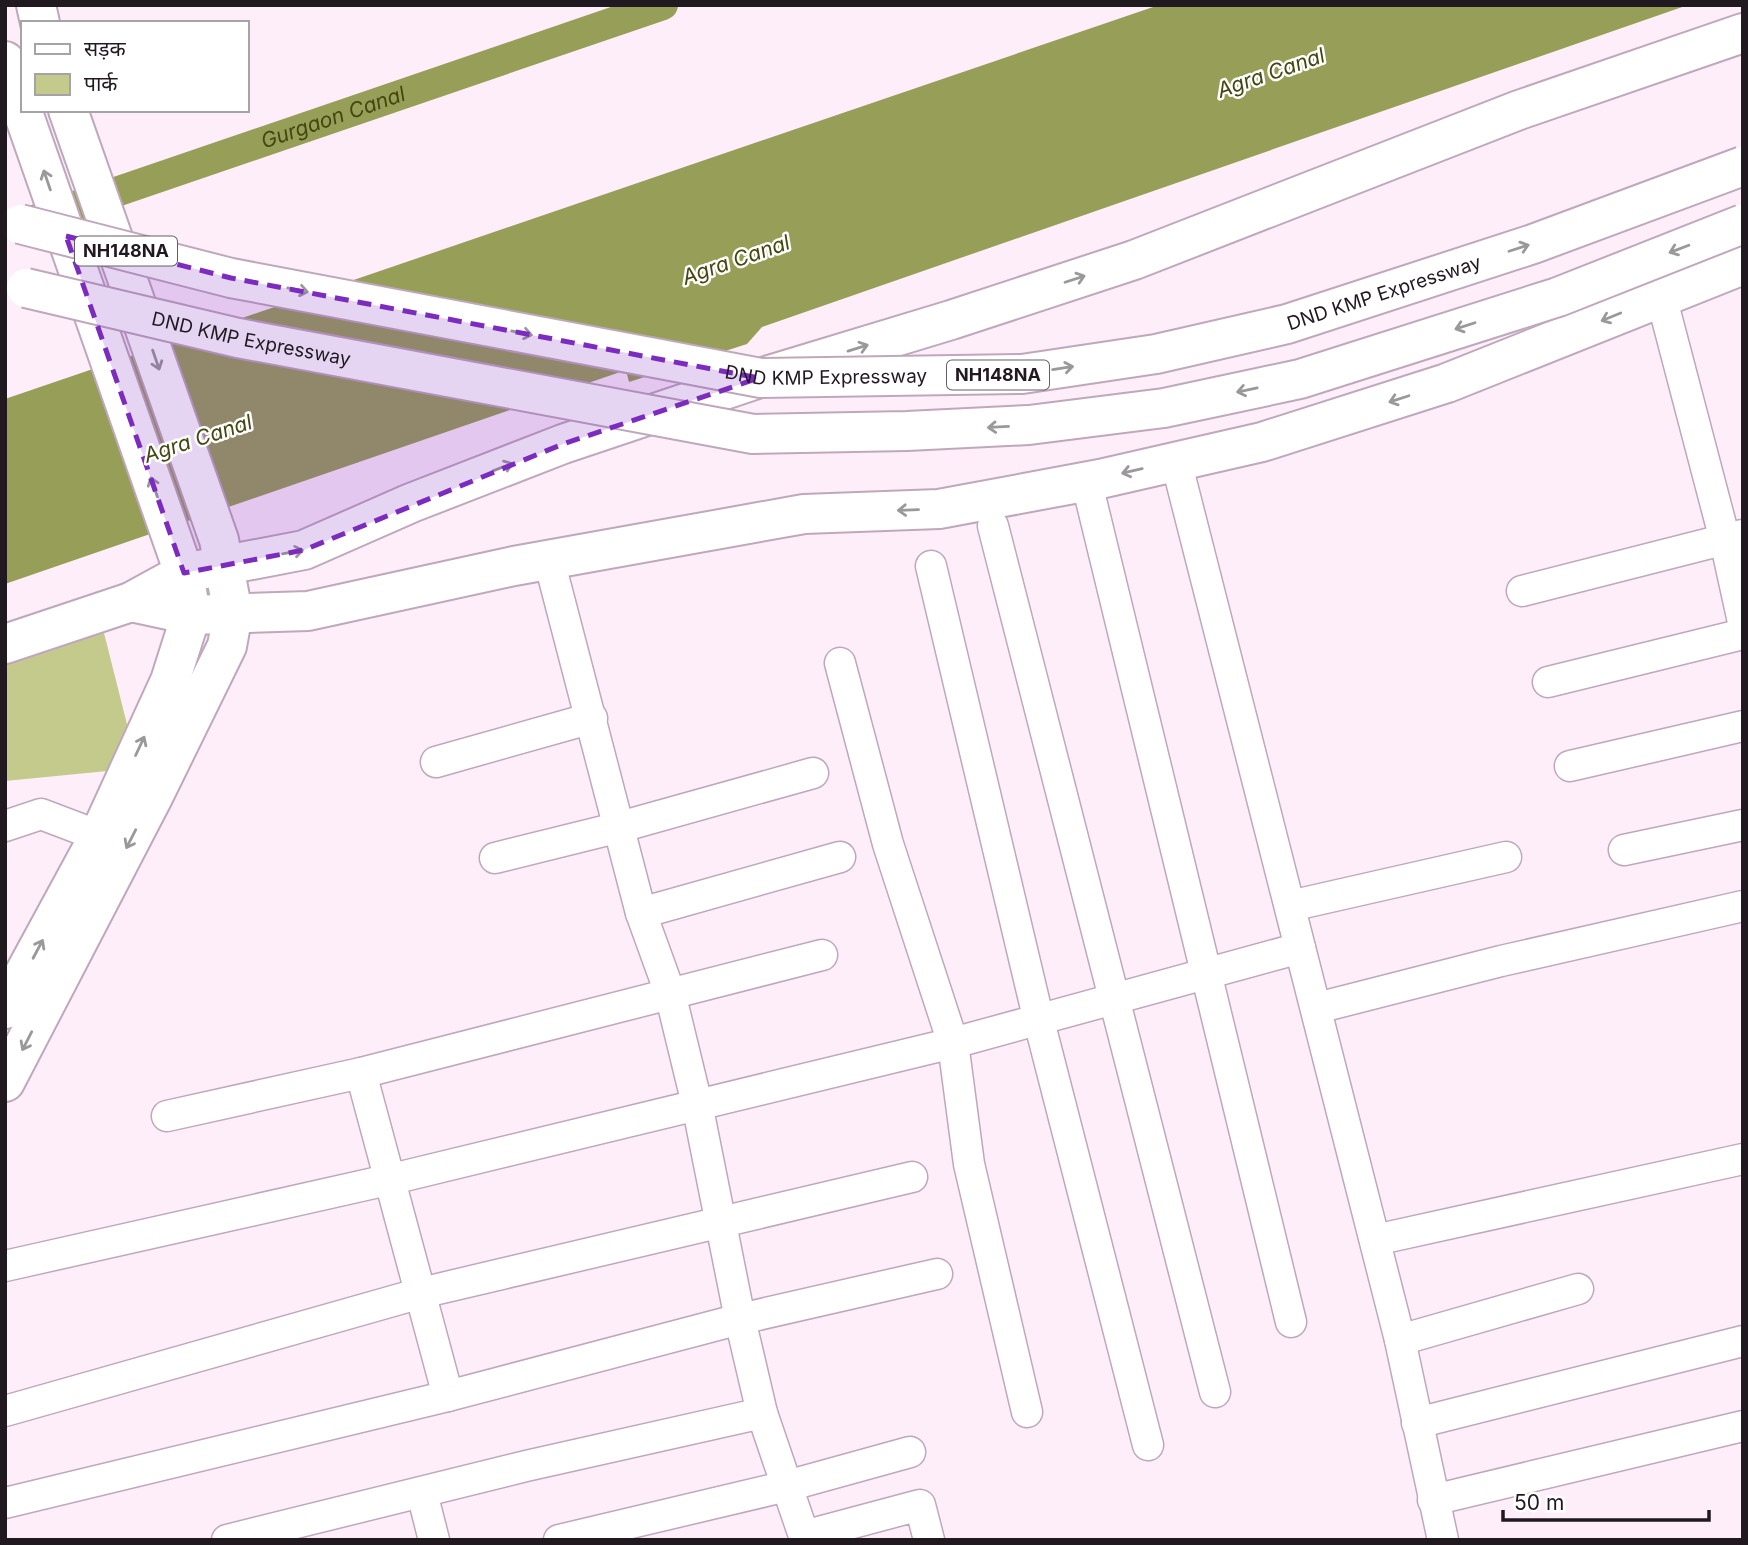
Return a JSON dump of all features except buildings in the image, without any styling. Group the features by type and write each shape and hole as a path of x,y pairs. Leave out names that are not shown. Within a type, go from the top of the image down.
{"main road":[{"path":"5,644 131,602 181,562 222,552 304,550 411,503 563,444 762,377 951,320 1134,260 1519,110 1743,33"},
{"path":"5,61 21,107"},
{"path":"5,1009 99,836 170,681 191,615 181,562 23,112"},
{"path":"5,1082 202,696 226,646 233,613 222,552 69,112"},
{"name":"DND KMP Expressway","path":"20,224 231,278 761,378 1022,374 1156,354 1287,324 1533,244 1743,166"},
{"name":"DND KMP Expressway","path":"26,288 238,338 753,434 907,431 1029,425 1164,408 1300,379 1558,297 1743,225"},
{"path":"131,602 191,615 308,611 549,560 804,514 939,509 1176,461 1262,442 1447,383 1743,265"}],"street":[{"path":"1661,296 1734,538 1743,622"},
{"path":"1176,461 1400,1340 1443,1540"},
{"path":"1091,500 1291,1322"},
{"path":"993,526 1215,1392"},
{"path":"1522,591 1734,538"},
{"path":"549,560 641,913 670,993 697,1104 740,1320 762,1413 804,1536 920,1505 929,1540"},
{"path":"931,566 1038,1017 1148,1445"},
{"path":"1548,682 1743,634"},
{"path":"840,663 888,844 953,1043 969,1164 1027,1412"},
{"path":"436,762 592,718"},
{"path":"1570,766 1743,726"},
{"path":"495,858 620,827 813,773"},
{"path":"5,813 41,814 99,836"},
{"path":"5,826 41,814"},
{"path":"1623,850 1743,825"},
{"path":"641,913 840,857"},
{"path":"1290,906 1506,857"},
{"path":"1317,1008 1502,961 1743,906"},
{"path":"5,1266 391,1179 953,1043 1038,1017 1116,999 1300,948"},
{"path":"167,1116 361,1073 822,954"},
{"path":"361,1073 448,1395"},
{"path":"1375,1240 1743,1159"},
{"path":"5,1411 421,1293 912,1177"},
{"path":"5,1503 448,1395 740,1320 937,1274"},
{"path":"1400,1340 1578,1289"},
{"path":"1417,1423 1743,1341"},
{"path":"227,1540 762,1413"},
{"path":"1433,1500 1743,1426"},
{"path":"559,1540 787,1486 910,1452"},
{"path":"422,1493 434,1540"}],"highlighted area":[{"path":"66,236 231,278 759,378 563,444 304,550 184,573"}],"green space":[{"path":"101,621 138,768 5,781 5,654"}],"water":[{"name":"Agra Canal","path":"1159,5 1688,5 762,327 747,344 629,382 626,370 5,584 5,399"}],"waterway":[{"name":"Gurgaon Canal","path":"37,219 663,5"}]}
